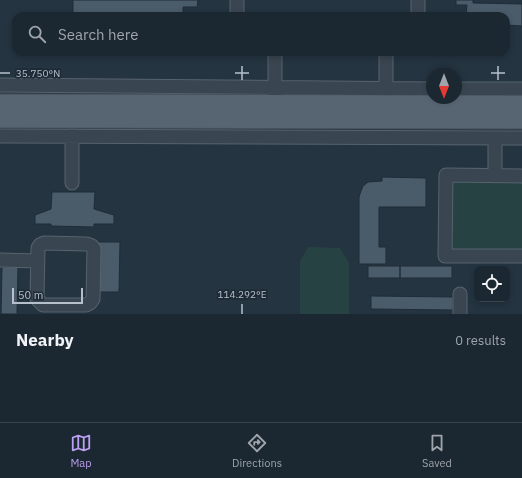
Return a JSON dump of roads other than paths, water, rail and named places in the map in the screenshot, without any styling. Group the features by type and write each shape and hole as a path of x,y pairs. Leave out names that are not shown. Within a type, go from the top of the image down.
{"main road":[{"path":"0,103 275,95 386,96 522,104"},
{"path":"0,120 522,120"}],"street":[{"path":"237,0 237,12"},
{"path":"418,0 418,12"},
{"path":"0,86 275,95 275,56"},
{"path":"386,56 386,96 426,89"},
{"path":"462,89 522,89"},
{"path":"0,136 522,138"},
{"path":"72,136 72,183"},
{"path":"495,138 495,176"},
{"path":"522,176 446,176 445,256 522,256"},
{"path":"44,243 87,244 92,246 94,249 93,299 90,303 86,305 43,305 37,299 38,260 38,248 44,243"},
{"path":"0,260 38,260"},
{"path":"460,294 460,314"}]}
